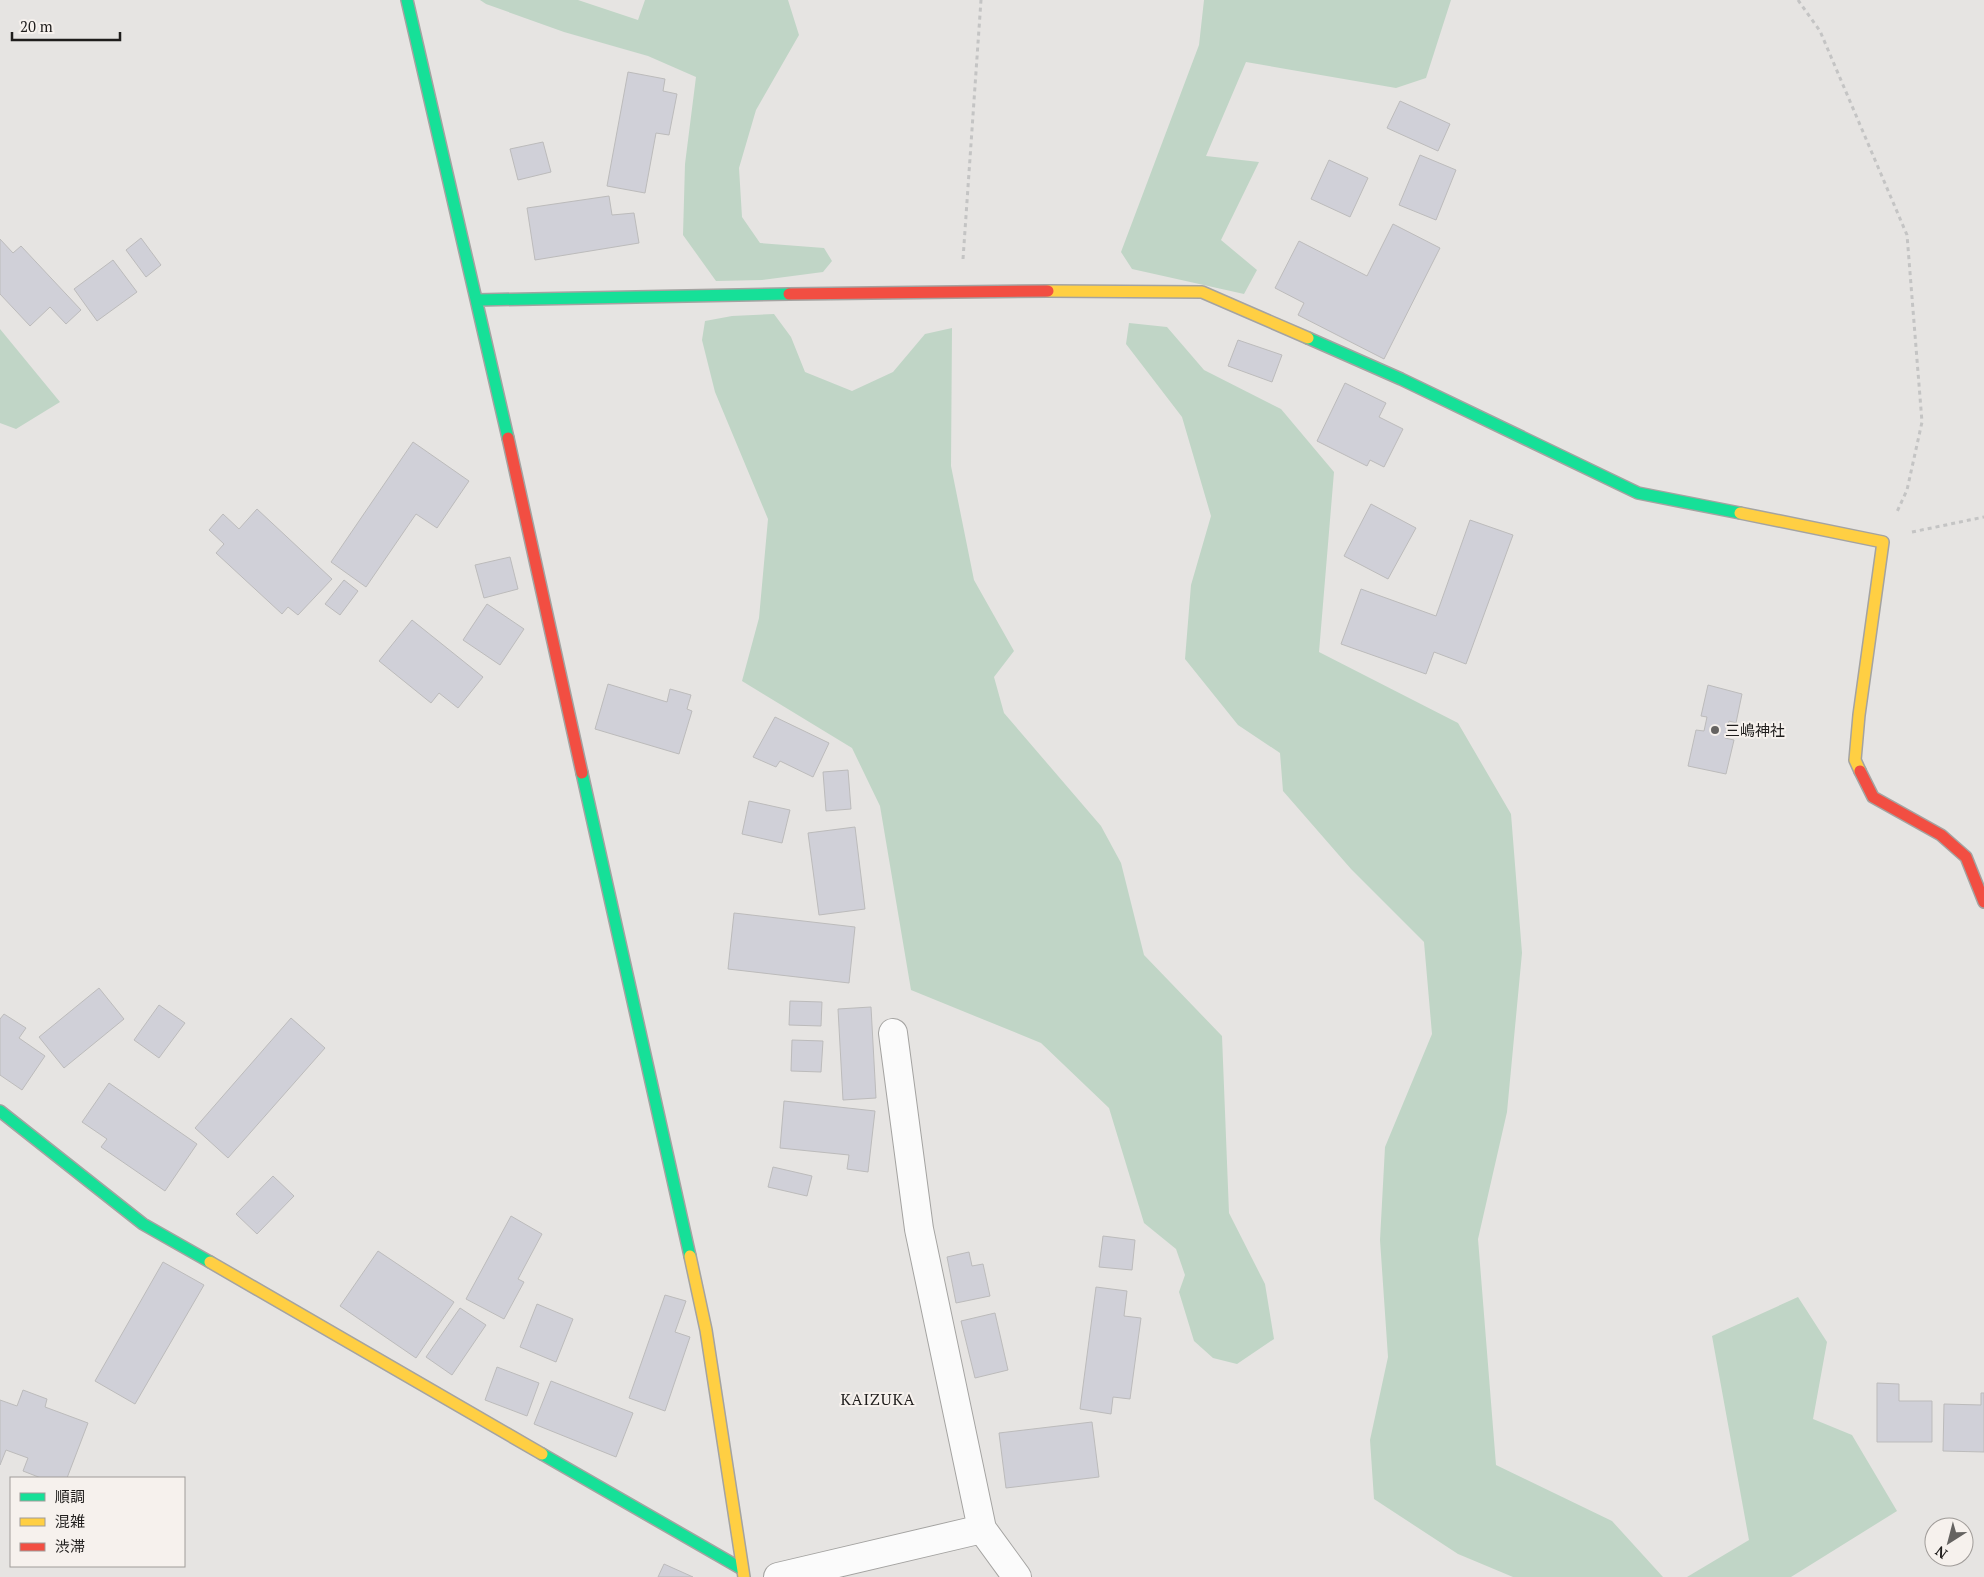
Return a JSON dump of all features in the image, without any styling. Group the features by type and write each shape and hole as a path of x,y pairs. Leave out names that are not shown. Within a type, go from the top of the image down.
{"street":[{"path":"407,0 477,300 706,1330 743,1573"},
{"path":"477,300 966,291 1202,292 1401,379 1638,493 1884,542 1859,715 1855,760 1873,797 1941,835 1966,857 1984,902"},
{"path":"893,1033 919,1229 982,1529 1017,1577"},
{"path":"0,1111 143,1224 743,1573"},
{"path":"778,1577 982,1529"}],"path":[{"path":"966,291 963,264 981,0"},
{"path":"1798,0 1820,31 1907,235 1922,422 1907,490 1884,542"},
{"path":"1884,542 1910,532 1984,517"}],"green space":[{"path":"480,0 578,0 638,20 645,0 788,0 799,35 756,110 739,168 742,217 760,243 824,248 832,261 823,272 762,280 716,281 683,235 685,164 696,77 648,56 564,32 486,4"},
{"path":"1204,0 1451,0 1426,78 1396,88 1246,62 1206,156 1259,162 1221,240 1257,270 1244,294 1132,269 1121,252 1199,45"},
{"path":"774,314 791,337 805,372 852,391 893,372 925,334 952,328 951,466 974,580 1014,651 994,677 1004,713 1101,826 1121,863 1144,955 1222,1036 1229,1213 1265,1284 1274,1339 1237,1364 1213,1358 1194,1341 1179,1292 1185,1275 1176,1249 1144,1223 1109,1108 1041,1043 911,990 880,806 852,748 742,681 759,618 768,519 715,392 702,340 705,321 732,316"},
{"path":"1129,323 1167,327 1204,370 1281,409 1334,472 1319,652 1458,723 1511,814 1522,953 1507,1112 1478,1239 1496,1465 1612,1521 1663,1577 1513,1577 1458,1554 1374,1499 1370,1440 1388,1357 1380,1240 1385,1147 1432,1034 1424,942 1351,869 1283,791 1280,753 1238,725 1185,659 1191,585 1211,516 1182,417 1126,344"},
{"path":"0,329 60,402 16,429 0,423"},
{"path":"1798,1297 1827,1342 1813,1419 1852,1435 1897,1511 1791,1577 1687,1577 1749,1540 1712,1336"}],"building":[{"path":"628,72 665,79 663,91 677,94 669,135 656,133 645,193 607,186"},
{"path":"1400,101 1450,124 1438,151 1387,128"},
{"path":"543,142 551,172 518,180 510,149"},
{"path":"1420,155 1456,170 1436,220 1399,205"},
{"path":"1329,160 1368,178 1350,217 1311,199"},
{"path":"609,196 612,215 634,213 639,243 535,260 527,208"},
{"path":"1393,224 1440,248 1384,359 1298,315 1304,303 1275,288 1299,241 1367,276"},
{"path":"141,238 161,265 146,277 126,250"},
{"path":"0,239 13,253 21,246 81,310 66,324 50,307 30,326 0,294"},
{"path":"113,260 137,292 97,321 74,289"},
{"path":"1238,340 1282,355 1272,382 1228,366"},
{"path":"1345,383 1386,403 1379,417 1403,429 1384,467 1370,460 1367,466 1317,441"},
{"path":"413,442 469,481 437,528 416,514 366,587 331,562"},
{"path":"1371,504 1416,528 1388,579 1344,556"},
{"path":"257,509 332,579 298,615 288,607 282,614 216,553 224,544 209,530 223,514 239,529"},
{"path":"1470,520 1513,535 1466,664 1434,652 1426,674 1341,644 1361,589 1436,616"},
{"path":"510,557 518,589 484,598 475,565"},
{"path":"344,580 358,591 340,615 325,604"},
{"path":"487,604 524,629 500,665 463,640"},
{"path":"412,620 483,677 458,708 439,693 431,703 379,661"},
{"path":"608,684 667,702 670,689 691,695 687,709 692,711 679,754 595,729"},
{"name":"三嶋神社","path":"1708,685 1742,694 1736,723 1729,721 1725,738 1734,740 1726,774 1688,766 1696,730 1704,731 1707,717 1701,716"},
{"path":"775,717 829,743 813,777 780,761 776,767 753,757"},
{"path":"848,770 851,809 826,811 823,772"},
{"path":"749,801 790,810 782,843 742,834"},
{"path":"855,827 865,909 819,915 808,833"},
{"path":"734,913 855,927 849,983 728,969"},
{"path":"99,988 124,1019 64,1068 39,1037"},
{"path":"790,1001 822,1002 821,1026 789,1025"},
{"path":"159,1005 185,1023 159,1058 134,1040"},
{"path":"871,1007 876,1098 843,1100 838,1009"},
{"path":"4,1014 26,1028 19,1038 45,1056 22,1090 0,1075 0,1019"},
{"path":"291,1018 325,1048 228,1158 195,1128"},
{"path":"792,1040 823,1041 821,1072 791,1071"},
{"path":"109,1083 197,1144 165,1191 101,1147 107,1139 82,1122"},
{"path":"784,1101 875,1111 868,1172 847,1169 849,1155 780,1148"},
{"path":"773,1167 812,1176 807,1196 768,1187"},
{"path":"273,1176 294,1196 257,1234 236,1214"},
{"path":"511,1216 542,1234 518,1279 524,1282 504,1319 466,1299"},
{"path":"1103,1236 1135,1240 1132,1270 1099,1267"},
{"path":"378,1251 454,1302 416,1358 340,1306"},
{"path":"969,1252 972,1266 983,1264 990,1296 956,1303 947,1257"},
{"path":"163,1262 204,1285 135,1404 95,1381"},
{"path":"1096,1287 1127,1291 1124,1316 1141,1318 1130,1399 1113,1397 1111,1414 1080,1409"},
{"path":"665,1295 686,1301 675,1332 690,1337 665,1411 629,1398"},
{"path":"537,1304 573,1319 556,1362 520,1347"},
{"path":"460,1308 486,1325 452,1375 426,1357"},
{"path":"995,1313 1008,1370 975,1378 961,1321"},
{"path":"497,1367 539,1383 527,1416 485,1400"},
{"path":"551,1381 633,1413 616,1457 534,1424"},
{"path":"1877,1383 1899,1384 1899,1401 1932,1401 1932,1442 1877,1442"},
{"path":"23,1390 47,1399 45,1407 88,1423 67,1477 38,1477 23,1471 28,1458 6,1450 0,1465 0,1400 17,1406"},
{"path":"1981,1393 1984,1393 1984,1452 1943,1451 1944,1404 1981,1405"},
{"path":"1092,1422 1099,1477 1006,1488 999,1433"},
{"path":"664,1564 693,1577 658,1577"}],"traffic: fast":[{"path":"407,0 508,438"},
{"path":"477,300 789,294"},
{"path":"1308,338 1401,379 1638,493 1740,513"},
{"path":"582,773 690,1256"},
{"path":"0,1111 143,1224 210,1262"},
{"path":"542,1454 742,1569"}],"traffic: slow":[{"path":"1048,291 1202,292 1308,338"},
{"path":"1740,513 1883,542 1859,715 1855,760 1860,771"},
{"path":"690,1256 706,1330 744,1577"},
{"path":"210,1262 542,1454"}],"traffic: jam":[{"path":"789,294 1048,291"},
{"path":"508,438 582,773"},
{"path":"1860,771 1873,797 1941,835 1966,857 1984,902"}],"place":[{"name":"三嶋神社","path":"1715,730"}],"district":[{"name":"KAIZUKA","path":"878,1399"}]}
